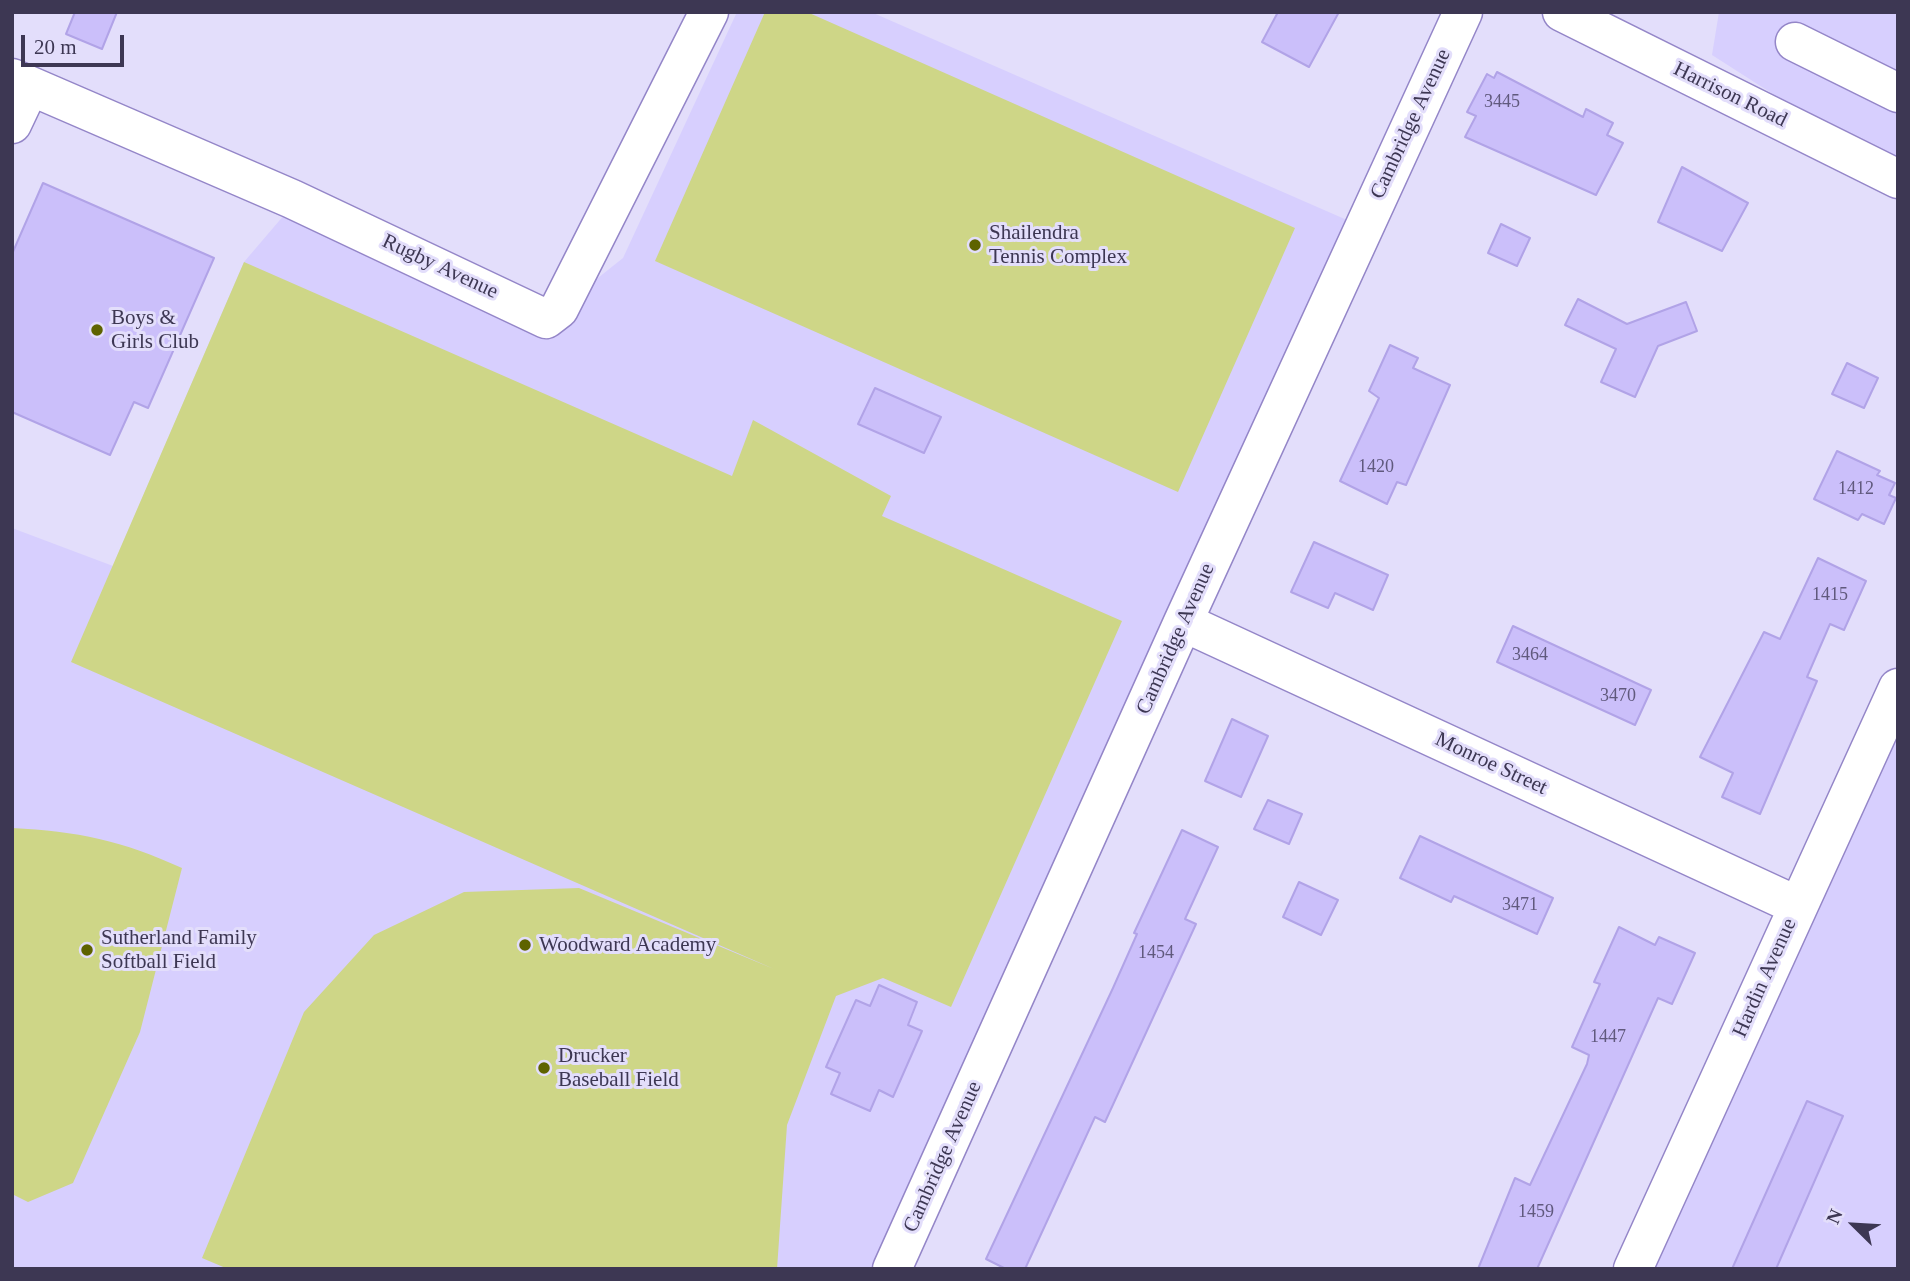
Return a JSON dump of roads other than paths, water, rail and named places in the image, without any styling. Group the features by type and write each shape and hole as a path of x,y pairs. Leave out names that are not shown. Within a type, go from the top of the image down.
{"street":[{"name":"Rugby Avenue","path":"21,82 292,199 546,318 559,309 709,12"},
{"name":"Cambridge Avenue","path":"892,1269 1183,622 1463,12"},
{"name":"Harrison Road","path":"1562,12 1898,179"},
{"path":"1795,42 1898,93"},
{"path":"12,124 21,82"},
{"name":"Monroe Street","path":"1183,622 1798,906"},
{"name":"Hardin Avenue","path":"1633,1269 1898,688"}],"place":[{"name":"Shailendra Tennis Complex","path":"975,245"},
{"name":"Boys & Girls Club","path":"97,330"},
{"name":"Woodward Academy","path":"525,945"},
{"name":"Sutherland Family Softball Field","path":"87,950"},
{"name":"Drucker Baseball Field","path":"544,1068"}]}
